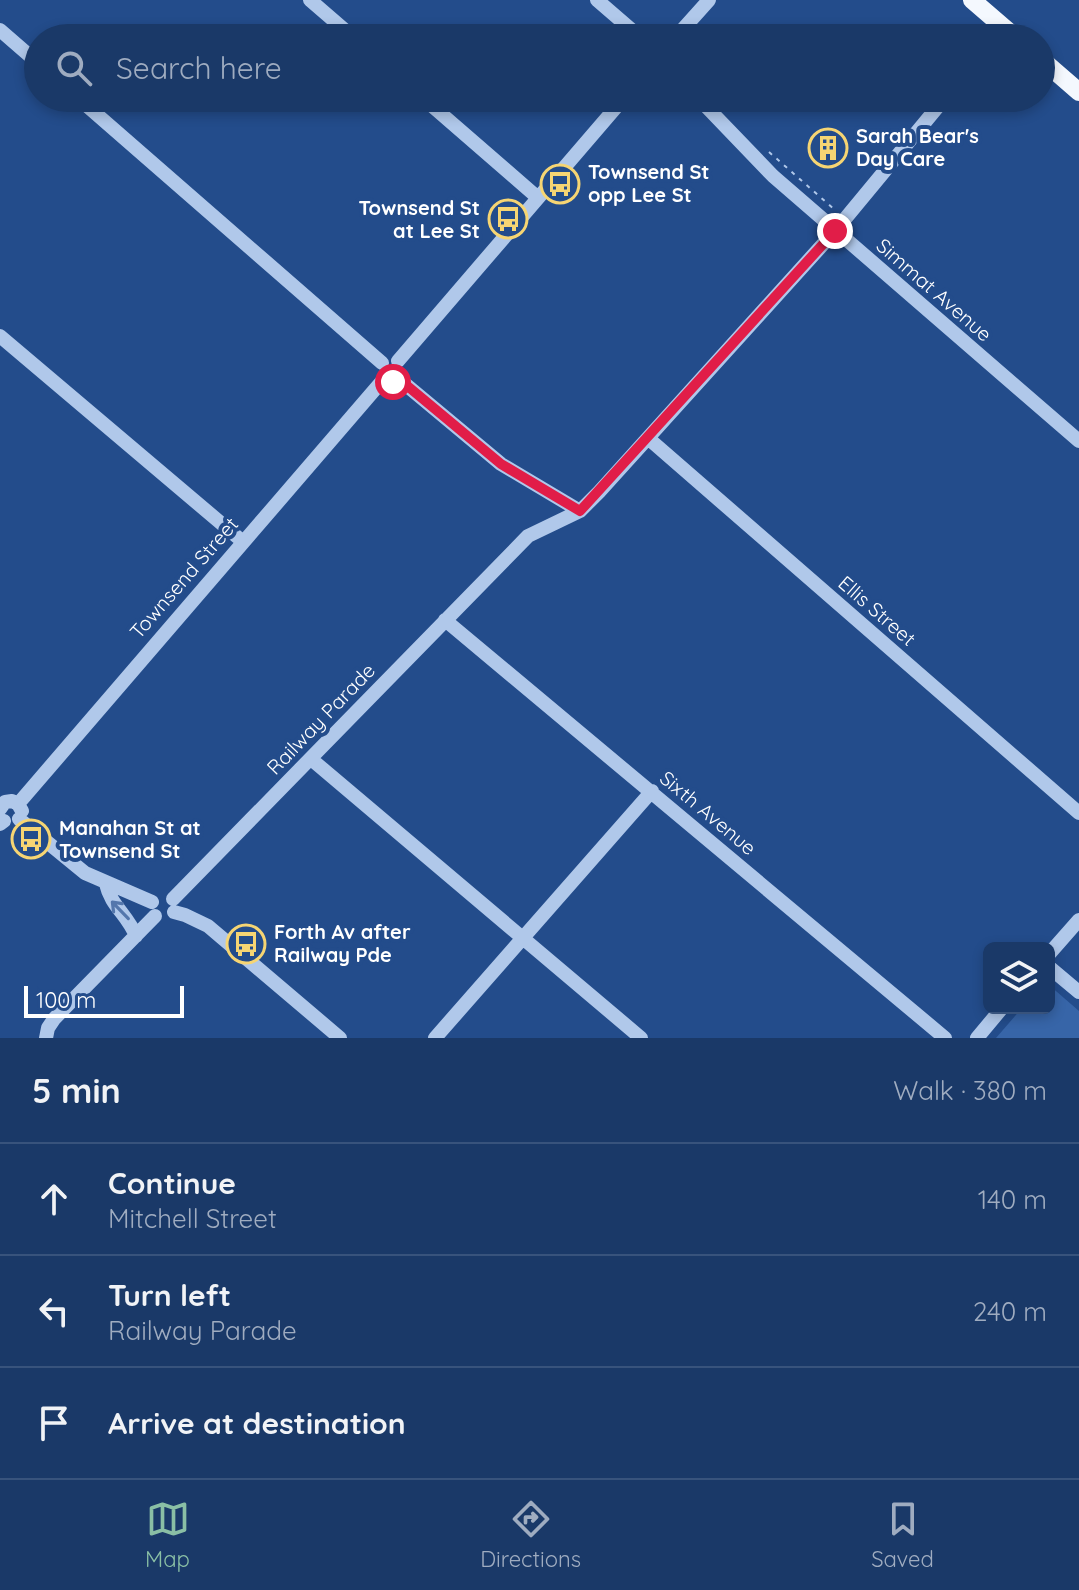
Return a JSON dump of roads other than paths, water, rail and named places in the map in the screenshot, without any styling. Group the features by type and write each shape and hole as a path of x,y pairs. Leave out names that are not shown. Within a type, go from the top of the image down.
{"main road":[{"path":"972,0 995,24"},
{"path":"1055,69 1076,84"}],"street":[{"path":"310,0 338,24"},
{"path":"597,0 625,24"},
{"path":"688,24 709,0"},
{"path":"0,30 24,51"},
{"path":"94,112 382,363"},
{"path":"439,112 537,197"},
{"path":"398,361 612,112"},
{"name":"Simmat Avenue","path":"711,112 773,176 1079,441"},
{"name":"Railway Parade","path":"174,906 311,759 528,536 580,511 649,439 835,231 933,112"},
{"path":"0,336 242,541"},
{"path":"388,359 398,361 402,372 399,379 393,382 383,380 379,370 382,363 388,359"},
{"path":"399,379 501,464 580,511"},
{"name":"Townsend Street","path":"19,812 242,541 383,380"},
{"name":"Ellis Street","path":"649,439 1079,813"},
{"name":"Sixth Avenue","path":"445,620 945,1038"},
{"path":"311,759 641,1038"},
{"path":"435,1038 652,791"},
{"path":"19,812 14,823 1,813 9,801 73,864 153,909 165,919 174,906"},
{"path":"106,884 110,901 129,919 136,936"},
{"path":"46,1035 54,1019 136,936 153,909 157,896 164,894 185,915 208,926 340,1038"},
{"path":"1055,947 1079,920"},
{"path":"1055,972 1079,992"},
{"path":"977,1038 997,1014"}],"place":[{"name":"Sarah Bear's Day Care","path":"828,148"},
{"name":"Townsend St opp Lee St","path":"560,184"},
{"name":"Townsend St at Lee St","path":"508,219"},
{"name":"Manahan St at Townsend St","path":"31,839"},
{"name":"Forth Av after Railway Pde","path":"246,944"}]}
